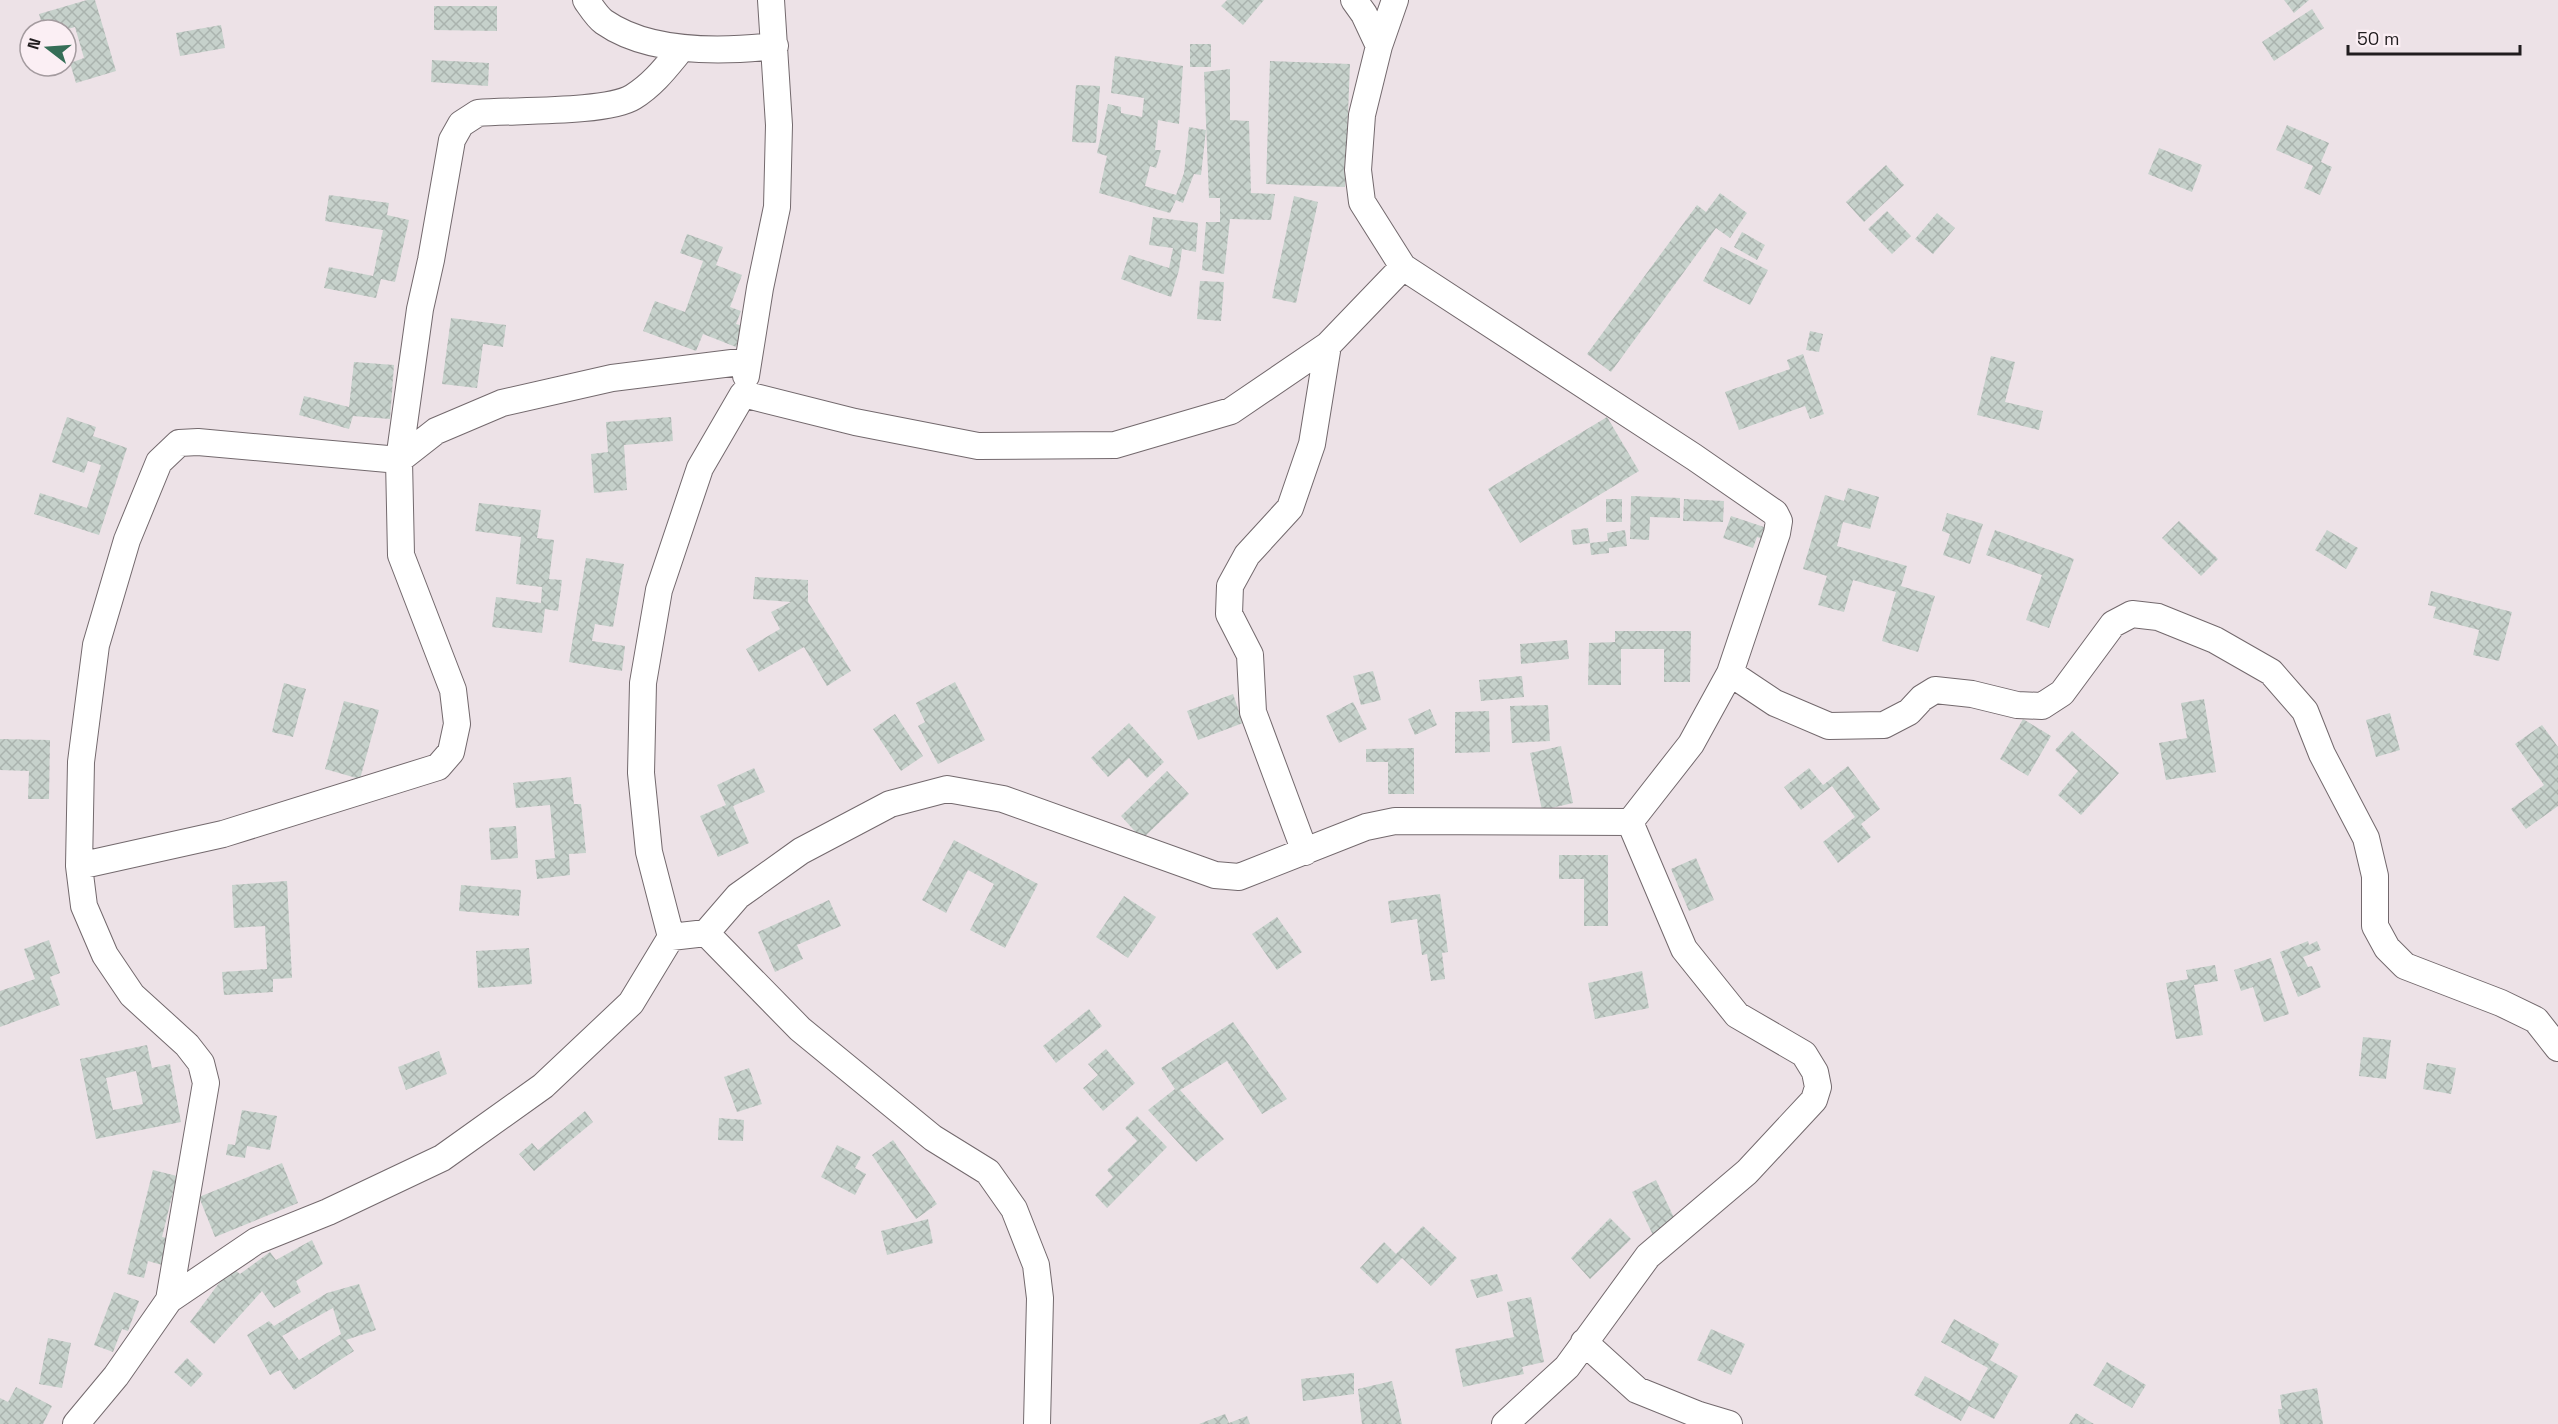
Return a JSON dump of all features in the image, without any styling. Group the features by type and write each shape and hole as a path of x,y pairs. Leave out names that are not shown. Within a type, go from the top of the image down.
{"street":[{"path":"586,0 602,21 629,36 682,48 733,51 775,46"},
{"path":"76,1424 116,1376 169,1300 256,1241 328,1212 442,1158 543,1086 631,1003 671,937 649,852 641,773 642,683 660,590 699,468 743,394 760,288 777,207 779,125 771,0"},
{"path":"1354,0 1364,14 1379,46"},
{"path":"1395,0 1379,46 1362,115 1359,170 1362,202 1403,267 1694,458 1775,513 1779,521 1730,673 1691,744 1630,822"},
{"path":"78,866 234,831 438,767 451,752 457,724 453,690 401,555 399,460 420,309 452,140 461,124 478,113 607,106 631,98 653,83 682,48"},
{"path":"743,394 855,422 978,446 1115,445 1231,411 1328,345 1403,267"},
{"path":"1305,852 1253,712 1250,655 1229,614 1230,586 1247,555 1290,508 1294,499 1312,444 1328,345"},
{"path":"169,1300 206,1083 201,1063 187,1045 132,995 105,955 84,906 78,866 81,762 96,645 127,540 159,462 179,443 198,442 399,460 436,431 502,403 612,378 748,361"},
{"path":"1730,673 1775,703 1829,726 1884,725 1909,712 1922,698 1935,690 1972,694 2017,705 2042,706 2062,693 2113,624 2132,614 2158,618 2214,640 2271,672 2304,711 2322,754 2366,838 2375,876 2375,926 2387,948 2405,966 2501,1003 2536,1020 2558,1048"},
{"path":"671,937 706,933 738,896 801,851 890,804 947,789 1003,799 1215,875 1239,877 1366,827 1395,821 1630,822"},
{"path":"1505,1424 1567,1367 1648,1256 1747,1172 1814,1100 1818,1087 1815,1072 1804,1054 1737,1015 1684,948 1630,822"},
{"path":"706,933 800,1029 933,1138 988,1172 1014,1209 1036,1264 1040,1298 1037,1424"},
{"path":"1584,1341 1638,1390 1699,1415 1729,1424"}],"building":[{"path":"87,0 95,0 116,71 76,83 74,78 78,78 78,60 84,58 78,37 78,18 40,18 39,14"},
{"path":"1227,0 1264,0 1243,25 1221,6"},
{"path":"2284,0 2309,0 2294,13"},
{"path":"434,6 497,6 497,31 434,30"},
{"path":"2312,9 2324,28 2274,61 2262,42"},
{"path":"221,25 225,48 180,56 176,33"},
{"path":"1190,44 1211,44 1211,67 1190,67"},
{"path":"1115,56 1183,66 1179,124 1158,120 1155,150 1161,150 1156,168 1150,166 1145,186 1176,195 1184,173 1189,127 1206,130 1201,175 1194,174 1183,203 1176,200 1170,213 1099,193 1107,156 1097,153 1108,104 1121,107 1121,113 1142,117 1144,98 1111,93"},
{"path":"432,60 489,63 488,86 431,82"},
{"path":"1270,61 1350,64 1345,187 1266,184"},
{"path":"1230,69 1230,120 1249,121 1251,193 1275,194 1271,220 1230,219 1224,274 1202,270 1206,222 1220,222 1220,198 1209,198 1204,72"},
{"path":"1076,85 1100,86 1096,143 1072,142"},
{"path":"2287,125 2329,143 2321,162 2332,167 2320,195 2304,188 2313,166 2276,150"},
{"path":"2159,148 2202,165 2192,192 2148,174"},
{"path":"1886,165 1904,185 1864,222 1846,202"},
{"path":"1720,193 1747,213 1730,238 1716,228 1611,372 1587,354 1697,205 1706,212"},
{"path":"329,195 389,203 387,215 409,220 395,282 381,279 376,298 324,288 329,267 373,276 383,230 325,221"},
{"path":"1294,196 1318,202 1296,303 1272,298"},
{"path":"1887,211 1911,236 1892,254 1868,229"},
{"path":"1937,213 1955,228 1933,254 1915,239"},
{"path":"1153,217 1198,223 1196,252 1182,249 1171,297 1121,279 1129,255 1169,268 1173,248 1149,245"},
{"path":"1742,232 1765,245 1757,260 1734,247"},
{"path":"687,234 723,247 716,265 742,275 730,307 741,311 736,324 743,326 736,347 703,334 696,351 643,331 655,301 685,312 703,261 680,253"},
{"path":"1721,247 1768,270 1750,305 1703,281"},
{"path":"1200,281 1224,282 1221,321 1197,319"},
{"path":"451,318 506,325 503,347 483,344 477,388 442,384"},
{"path":"1810,331 1823,334 1819,352 1806,350"},
{"path":"1803,354 1824,414 1810,419 1805,406 1739,430 1725,392 1790,369 1787,360"},
{"path":"1991,356 2015,362 2005,402 2043,411 2039,430 1977,415"},
{"path":"354,362 394,365 390,419 353,416 349,429 299,415 304,396 349,407"},
{"path":"67,417 96,427 93,436 127,448 99,535 34,514 40,493 87,508 101,465 88,461 84,473 52,462"},
{"path":"671,417 673,441 624,445 627,490 594,493 591,454 608,452 606,422"},
{"path":"1607,417 1639,471 1520,543 1488,489"},
{"path":"1848,488 1879,497 1870,529 1843,522 1837,546 1907,566 1901,586 1935,596 1918,652 1882,641 1896,592 1853,580 1844,612 1818,605 1827,576 1803,569 1825,495 1844,501"},
{"path":"1631,496 1680,498 1680,518 1650,517 1649,540 1630,539"},
{"path":"1606,499 1622,499 1622,522 1606,522"},
{"path":"1684,499 1724,501 1723,522 1683,521"},
{"path":"479,503 541,510 537,538 554,540 549,579 562,580 558,611 545,609 542,633 492,627 496,597 541,603 542,587 516,584 521,537 475,531"},
{"path":"1947,513 1983,524 1970,564 1943,555 1950,534 1942,531"},
{"path":"1731,516 1770,529 1767,540 1757,537 1753,548 1723,538"},
{"path":"2179,521 2218,559 2201,576 2162,538"},
{"path":"1588,528 1590,543 1573,545 1571,530"},
{"path":"1625,530 1627,546 1609,548 1609,553 1591,555 1590,543 1608,541 1607,533"},
{"path":"1995,530 2074,559 2049,628 2026,620 2042,575 1986,555"},
{"path":"2327,530 2358,548 2346,569 2315,550"},
{"path":"586,558 624,564 613,627 595,624 592,641 625,646 622,671 569,662"},
{"path":"755,577 808,580 808,602 851,671 827,686 804,647 759,672 746,649 780,629 771,612 791,602 753,599"},
{"path":"2431,591 2512,612 2499,661 2473,655 2479,630 2433,618 2436,607 2428,605"},
{"path":"1615,631 1691,631 1690,682 1664,682 1664,649 1621,649 1621,685 1588,685 1589,643 1615,642"},
{"path":"1567,640 1569,659 1521,664 1520,644"},
{"path":"1373,671 1381,700 1361,705 1353,676"},
{"path":"1522,676 1524,697 1481,701 1479,680"},
{"path":"955,682 985,740 938,764 918,726 925,722 916,703"},
{"path":"284,683 306,689 293,737 272,732"},
{"path":"1233,694 1243,723 1198,740 1187,711"},
{"path":"2204,699 2216,772 2166,780 2159,743 2187,738 2181,703"},
{"path":"344,701 379,710 360,779 325,769"},
{"path":"1353,702 1367,729 1339,743 1326,716"},
{"path":"1548,705 1550,741 1512,743 1510,706"},
{"path":"1430,709 1437,725 1415,735 1408,719"},
{"path":"1489,711 1490,752 1455,753 1455,712"},
{"path":"2390,713 2400,750 2376,757 2366,720"},
{"path":"895,714 923,756 901,771 873,729"},
{"path":"2023,719 2051,736 2028,776 2000,759"},
{"path":"1129,723 1164,762 1147,778 1129,758 1108,777 1091,758"},
{"path":"2542,725 2558,747 2558,806 2526,829 2511,809 2544,785 2515,744"},
{"path":"2072,731 2119,773 2081,815 2058,795 2078,771 2055,750"},
{"path":"0,739 50,740 49,799 28,799 29,771 0,770"},
{"path":"1561,746 1573,803 1542,810 1530,753"},
{"path":"1414,748 1414,794 1388,794 1388,762 1366,762 1366,749"},
{"path":"1848,766 1880,809 1861,824 1871,837 1838,863 1823,842 1855,817 1832,786 1801,810 1784,787 1809,768 1823,785"},
{"path":"754,768 765,792 733,806 749,843 718,857 700,816 726,805 717,785"},
{"path":"1167,771 1189,794 1142,839 1121,816"},
{"path":"571,777 574,804 581,804 586,853 569,854 570,875 537,879 535,860 555,858 550,805 516,808 513,783"},
{"path":"516,826 518,858 491,860 489,828"},
{"path":"954,840 1038,884 1005,948 970,930 994,884 968,870 946,913 922,900"},
{"path":"1559,855 1608,855 1608,926 1584,926 1584,879 1559,879"},
{"path":"1696,858 1714,900 1689,911 1671,869"},
{"path":"287,881 292,978 273,979 273,992 224,995 222,972 267,969 265,926 234,928 232,885"},
{"path":"461,885 521,890 519,916 459,911"},
{"path":"1440,894 1448,952 1442,953 1445,979 1431,981 1427,954 1422,955 1417,919 1391,923 1388,901"},
{"path":"1124,896 1156,917 1128,958 1096,937"},
{"path":"829,900 841,926 797,945 803,959 775,972 758,932"},
{"path":"1277,917 1302,952 1277,970 1252,934"},
{"path":"49,940 60,973 50,977 60,1005 0,1027 0,991 35,979 24,949"},
{"path":"2308,941 2309,945 2317,941 2321,950 2303,957 2308,967 2312,966 2321,987 2298,997 2280,952"},
{"path":"529,948 532,984 478,988 476,951"},
{"path":"2271,958 2289,1014 2264,1022 2253,987 2241,991 2234,970"},
{"path":"2215,965 2218,981 2194,985 2203,1035 2176,1039 2166,983 2188,979 2186,970"},
{"path":"1642,971 1649,1008 1595,1019 1588,983"},
{"path":"1089,1009 1102,1026 1056,1063 1043,1046"},
{"path":"1233,1022 1287,1099 1262,1114 1227,1061 1180,1090 1224,1139 1196,1162 1148,1110 1175,1089 1161,1068"},
{"path":"2363,1037 2391,1040 2386,1079 2359,1076"},
{"path":"147,1045 152,1068 170,1064 181,1122 96,1139 80,1059","holes":["136,1071 143,1104 113,1110 106,1078"]},
{"path":"1106,1049 1135,1083 1103,1111 1083,1088 1098,1075 1088,1064"},
{"path":"439,1051 447,1074 406,1090 398,1067"},
{"path":"2427,1063 2456,1068 2451,1094 2423,1089"},
{"path":"749,1068 762,1104 737,1112 724,1077"},
{"path":"242,1110 277,1116 270,1150 247,1146 245,1158 226,1155 228,1144 235,1145"},
{"path":"585,1111 593,1122 534,1171 519,1154 532,1143 538,1150"},
{"path":"1137,1116 1167,1147 1107,1208 1095,1195 1113,1177 1107,1170 1137,1141 1125,1128"},
{"path":"719,1118 744,1120 743,1141 718,1140"},
{"path":"893,1140 937,1204 916,1219 872,1155"},
{"path":"837,1145 861,1157 855,1168 866,1174 855,1195 821,1177"},
{"path":"282,1163 298,1203 215,1237 199,1197"},
{"path":"153,1170 177,1176 162,1237 168,1238 162,1265 148,1261 144,1278 127,1274"},
{"path":"1656,1180 1678,1226 1654,1237 1632,1192"},
{"path":"1610,1218 1631,1239 1590,1279 1571,1258"},
{"path":"928,1219 933,1243 887,1255 881,1231"},
{"path":"1423,1226 1457,1258 1431,1286 1402,1258 1377,1284 1360,1268 1384,1242 1396,1254"},
{"path":"312,1240 323,1264 296,1281 301,1292 274,1308 262,1291 214,1344 190,1322 231,1267 240,1274 270,1252 276,1260"},
{"path":"1497,1274 1503,1291 1477,1298 1470,1280"},
{"path":"359,1284 376,1330 346,1340 354,1351 294,1390 280,1370 270,1375 247,1335 269,1321 274,1326 327,1293","holes":["333,1308 341,1334 299,1360 282,1336"]},
{"path":"114,1292 139,1301 128,1331 122,1329 113,1352 94,1345"},
{"path":"1531,1297 1544,1362 1522,1367 1524,1374 1463,1387 1455,1349 1514,1337 1507,1302"},
{"path":"1954,1319 1999,1344 1990,1360 2018,1376 1994,1419 1969,1406 1961,1421 1914,1395 1925,1376 1970,1401 1988,1368 1941,1342"},
{"path":"1711,1329 1745,1344 1731,1375 1697,1360"},
{"path":"48,1338 71,1343 62,1388 39,1384"},
{"path":"187,1358 203,1374 191,1387 174,1372"},
{"path":"2107,1362 2146,1385 2132,1408 2093,1385"},
{"path":"1354,1373 1354,1394 1303,1401 1301,1379"},
{"path":"1392,1381 1402,1424 1362,1424 1358,1389"},
{"path":"16,1387 52,1406 43,1424 0,1424 0,1398 8,1402"},
{"path":"2317,1388 2323,1424 2280,1424 2278,1409 2282,1409 2280,1395"},
{"path":"2076,1413 2094,1424 2069,1424"},
{"path":"1225,1414 1229,1423 1247,1416 1250,1424 1199,1424"}]}
